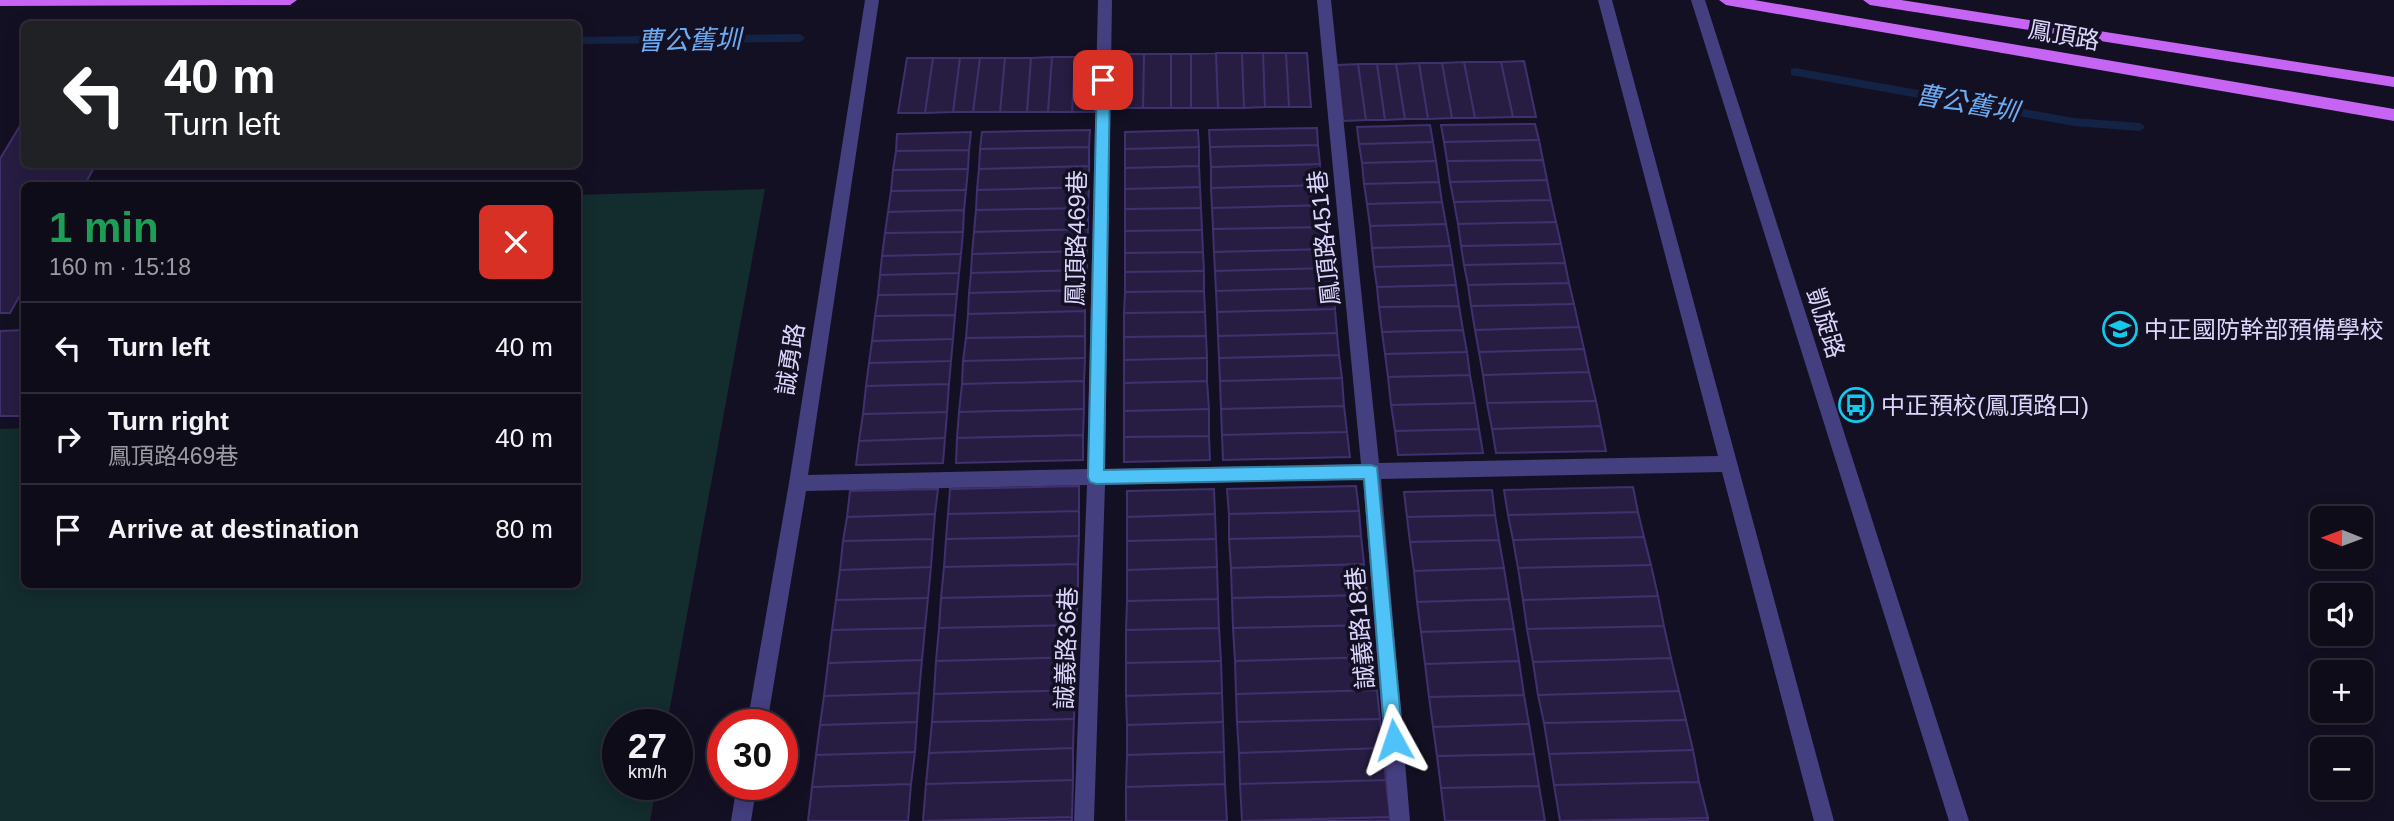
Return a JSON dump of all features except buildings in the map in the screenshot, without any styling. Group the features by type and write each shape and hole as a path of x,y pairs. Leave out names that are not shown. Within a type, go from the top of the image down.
{"main road":[{"path":"0,1 290,0"},
{"name":"鳳頂路","path":"1726,0 2394,115"},
{"name":"鳳頂路","path":"1870,0 2394,82"}],"street":[{"name":"誠勇路","path":"760,709 798,483 872,0"},
{"name":"鳳頂路469巷","path":"1096,477 1105,0"},
{"name":"鳳頂路451巷","path":"1324,0 1371,472"},
{"path":"1605,0 1824,821"},
{"name":"凱旋路","path":"1698,0 1959,821"},
{"path":"798,483 1730,464"},
{"name":"誠義路18巷","path":"1371,472 1401,821"},
{"name":"誠義路36巷","path":"1084,821 1096,477"},
{"path":"741,821 744,800"}],"green space":[{"path":"765,189 670,709 602,709 602,800 654,800 650,821 0,821 0,429 21,428 21,588 581,588 581,195"}],"waterway":[{"name":"曹公舊圳","path":"581,41 800,38"},
{"name":"曹公舊圳","path":"1795,72 2074,122 2140,127"}],"place":[{"name":"中正國防幹部預備學校","path":"2120,329"},
{"name":"中正預校(鳳頂路口)","path":"1856,405"}],"route":[{"path":"1103,80 1096,477 1371,472 1394,740"}]}
